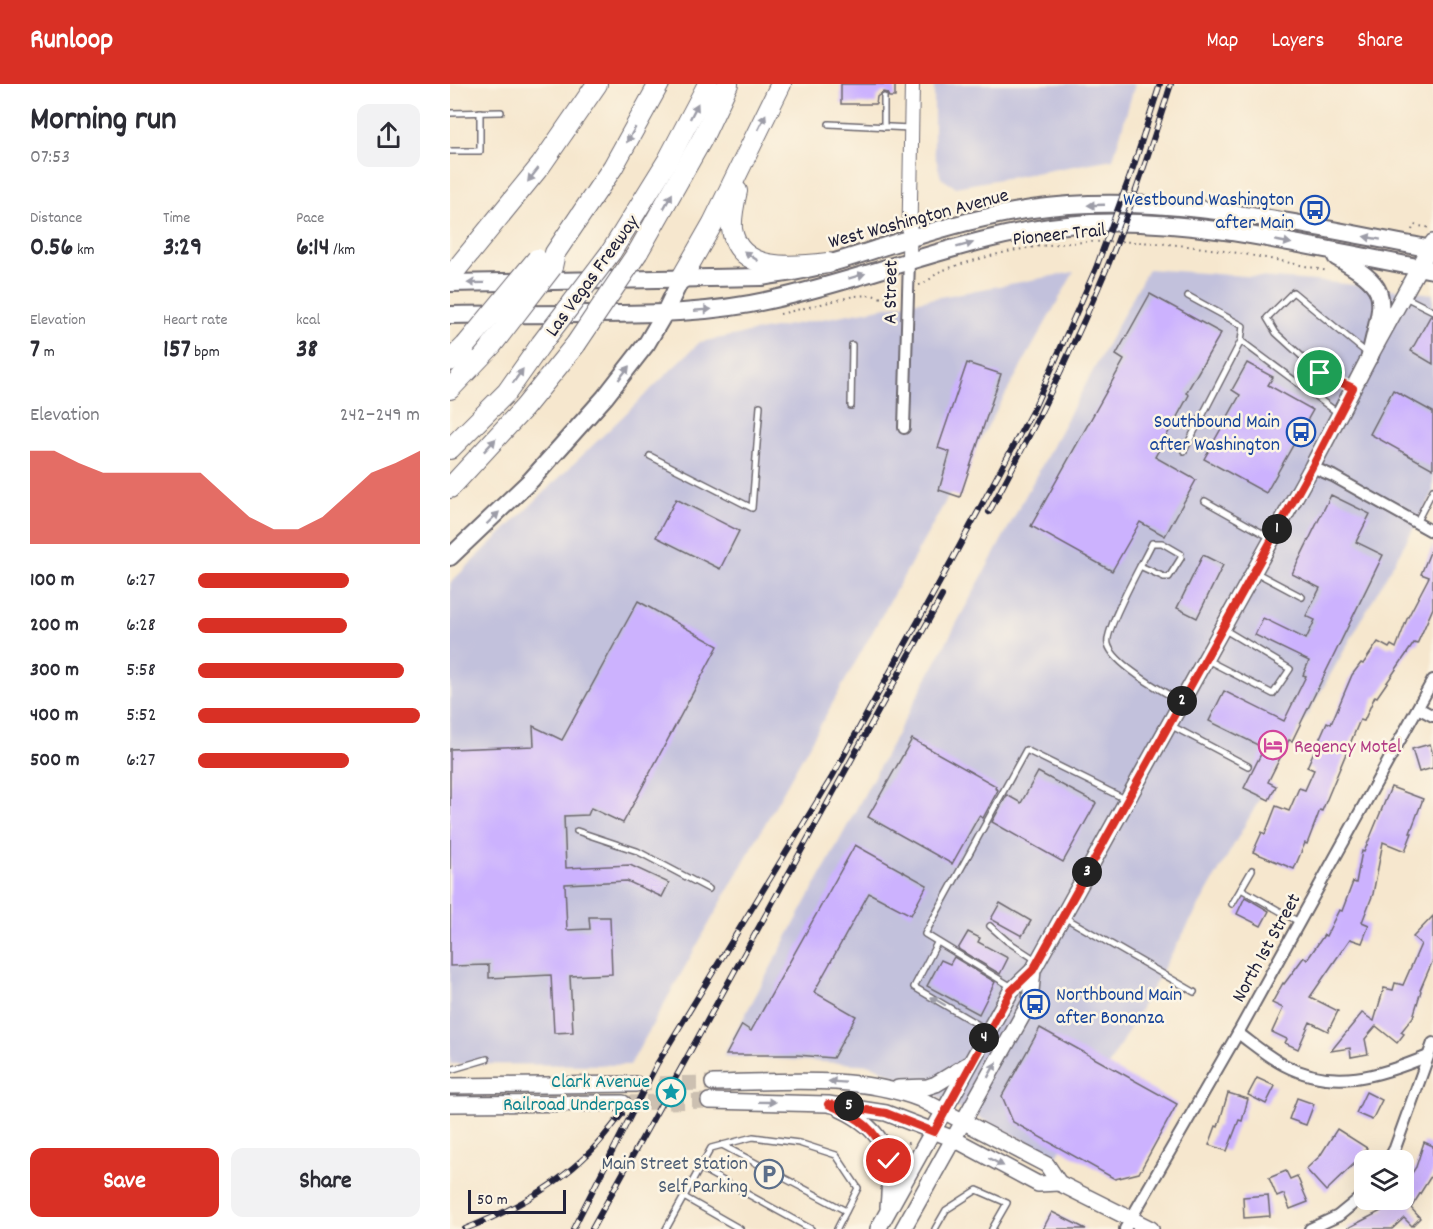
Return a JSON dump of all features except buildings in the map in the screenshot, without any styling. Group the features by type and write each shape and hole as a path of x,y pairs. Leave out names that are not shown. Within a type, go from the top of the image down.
{"highway":[{"path":"450,277 540,165 597,84"},
{"name":"Las Vegas Freeway","path":"450,389 492,345 552,267 555,252 613,167 659,84"},
{"name":"Las Vegas Freeway","path":"450,449 507,392 611,252 668,160 708,84"},
{"path":"450,488 524,408 576,344 638,252 702,139 728,84"},
{"path":"681,279 713,223 781,84"},
{"path":"744,159 732,214 732,230 735,241 746,255 774,266 796,267 828,263"},
{"path":"450,361 537,259 555,252"}],"main road":[{"name":"West Washington Avenue","path":"450,283 762,276 808,269 985,218 1034,209 1100,204 1152,205 1260,218 1432,247"},
{"name":"West Washington Avenue","path":"450,315 664,314 726,308 811,290 909,260 1005,235 1035,229 1090,224 1134,223 1188,226 1426,269"},
{"path":"878,1229 887,1212 944,1136 954,1116 971,1062 988,1031 1014,988 1035,966 1312,467 1370,356 1404,296 1426,269 1432,247"},
{"path":"1322,249 1354,267 1369,278 1378,289 1381,304 1370,356"},
{"path":"450,557 531,480 605,397 647,343 681,279"},
{"path":"903,1229 954,1116 1030,1002 1035,966"},
{"path":"713,1083 827,1081 886,1088 927,1087 942,1081 971,1062"},
{"path":"450,1086 636,1084"},
{"path":"886,1088 920,1099 1047,1165 1059,1183 1128,1224 1151,1229"},
{"path":"709,1101 828,1104 886,1113 944,1136 1038,1184 1059,1183"},
{"path":"450,1104 623,1103"},
{"path":"828,1104 864,1122 883,1145 889,1161 891,1176 887,1212"}],"street":[{"name":"A Street","path":"904,428 912,84"},
{"path":"1312,467 1333,476 1433,532"},
{"name":"North 1st Street","path":"1128,1224 1238,1034 1433,680"},
{"path":"1418,708 1433,716"},
{"path":"1238,1034 1283,1065 1314,1077 1365,1078 1390,1072 1428,1056"},
{"path":"1394,1150 1433,1042"},
{"path":"1310,1229 1338,1216 1354,1203"}],"lane":[{"path":"884,97 884,127"},
{"path":"450,151 480,151 480,112"},
{"path":"450,113 501,112"},
{"path":"829,124 912,128"},
{"path":"1353,388 1320,373 1276,333 1267,318 1293,292 1370,356"},
{"path":"1184,451 1241,341 1243,326 1188,296"},
{"path":"1404,296 1433,311"},
{"path":"1241,341 1339,414"},
{"path":"851,406 852,345"},
{"path":"650,456 752,508 760,406"},
{"path":"1416,522 1433,490"},
{"path":"1204,501 1272,539"},
{"path":"1140,566 1169,577 1181,558 1181,554 1162,543 1152,543 1140,566 1109,629 1107,644 1115,657 1153,687 1181,702"},
{"path":"1254,571 1302,597"},
{"path":"1205,659 1273,694 1290,669 1222,629"},
{"path":"1169,724 1248,766"},
{"path":"1014,988 938,943 926,933 1026,750 1127,800"},
{"path":"576,831 637,851 709,889"},
{"path":"1232,904 1252,870"},
{"path":"1241,889 1299,922"},
{"path":"1063,916 1194,992"},
{"path":"990,926 1035,966"},
{"path":"938,943 914,987 988,1031"},
{"path":"450,1070 488,1059"},
{"path":"676,1229 667,1227 711,1148 753,1137 799,1143 836,1155 858,1188 837,1229"},
{"path":"722,1145 846,1211"},
{"path":"700,1168 811,1229"},
{"path":"935,1229 945,1210 977,1190 1007,1203 992,1229"},
{"path":"684,1197 740,1229"}],"path":[{"path":"1407,244 1414,225 1433,228"},
{"name":"Pioneer Trail","path":"771,315 854,296 872,295 882,298 925,284 931,276 941,271 999,254 1038,246 1100,241 1129,240 1178,244 1330,271"},
{"path":"901,1153 912,1137"}],"shaded area":[{"path":"934,84 1135,84 1113,159 955,187 941,178 934,151"},
{"path":"1148,269 1328,282 1433,294 1433,494 1057,1156 872,1065 723,1056"},
{"path":"1074,272 630,1065 450,1064 450,583 700,342"}],"tunnel":[{"path":"636,1084 713,1083"},
{"path":"623,1103 709,1101"}],"railway":[{"path":"573,1229 657,1064 832,777 1035,406 1096,268 1134,165 1160,84"},
{"path":"989,512 1050,392 1106,270 1171,84"},
{"path":"592,1229 942,596"},
{"path":"465,1229 516,1206 549,1186 596,1146 622,1114"}],"place":[{"name":"Westbound Washington after Main","path":"1315,210"},
{"name":"Southbound Main after Washington","path":"1301,432"},
{"name":"Regency Motel","path":"1273,745"},
{"name":"Northbound Main after Bonanza","path":"1035,1004"},
{"name":"Clark Avenue Railroad Underpass","path":"671,1092"},
{"name":"Main Street Station Self Parking","path":"769,1174"}],"route":[{"path":"889,1161 883,1145 864,1122 828,1104 886,1113 914,1122 934,1132 1011,991 1033,970 1312,467 1353,388 1320,373"}]}
